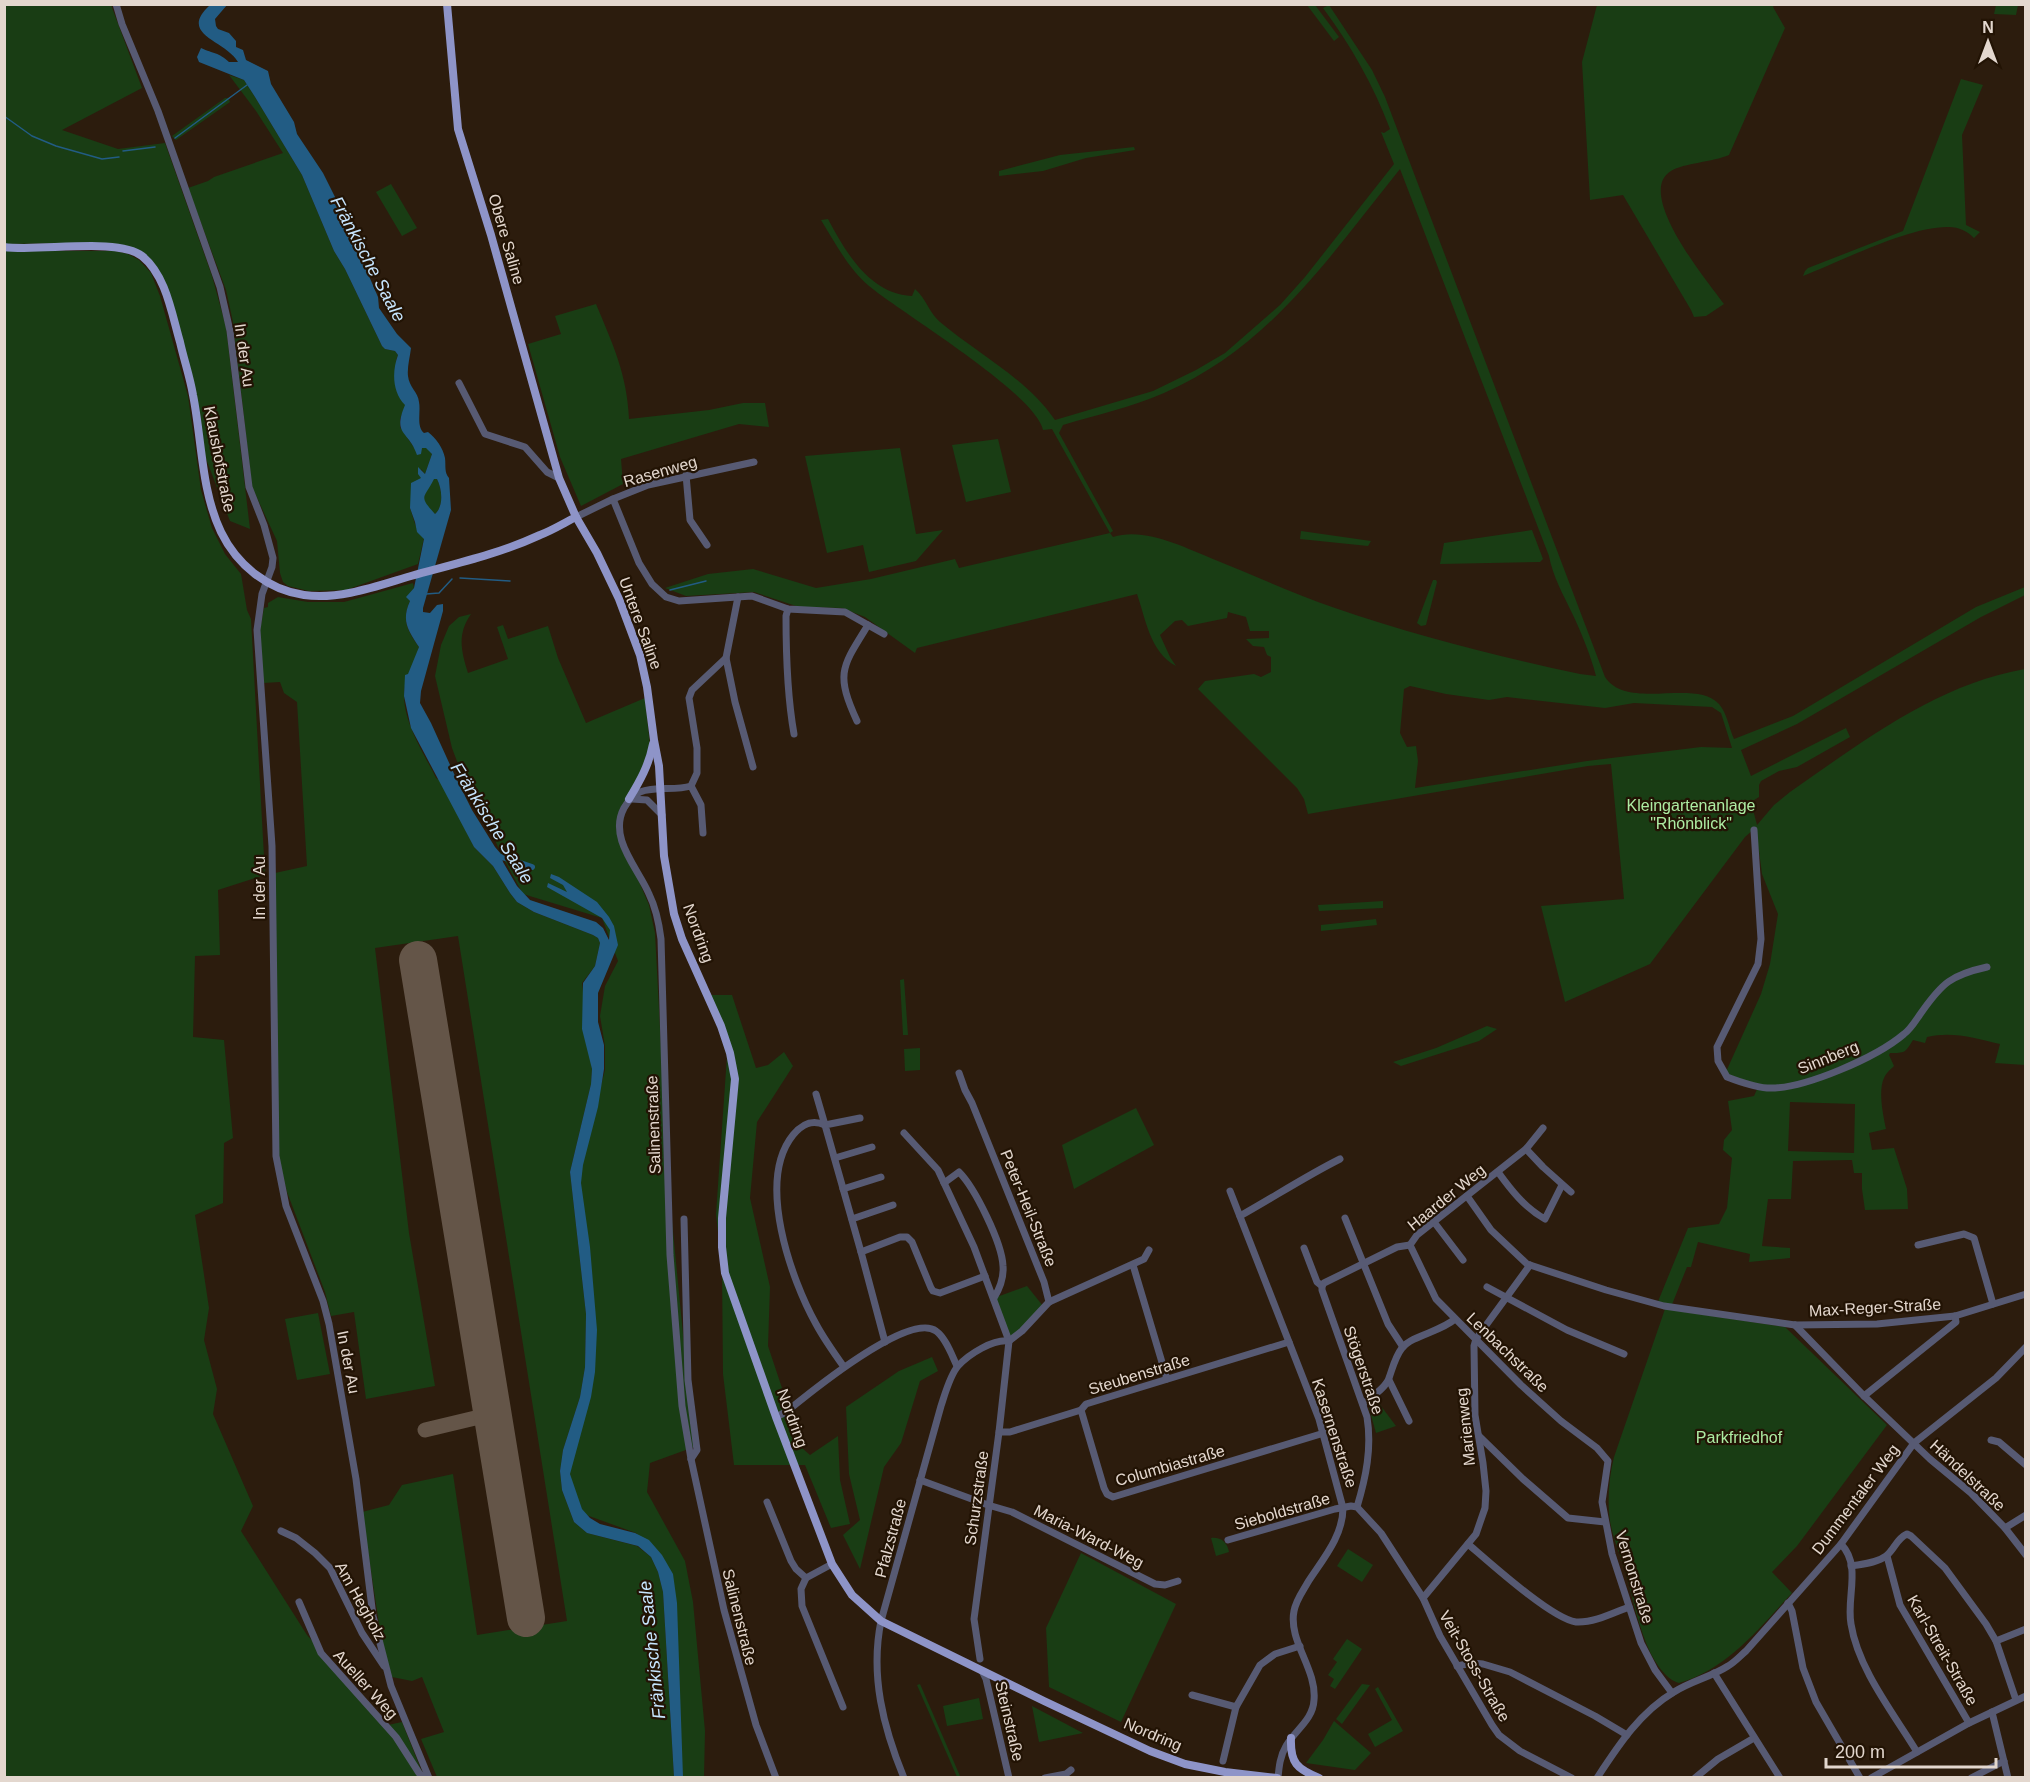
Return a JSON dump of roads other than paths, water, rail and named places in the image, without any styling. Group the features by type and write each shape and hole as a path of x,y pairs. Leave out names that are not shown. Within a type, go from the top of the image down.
{"main road":[{"name":"Obere Saline","path":"447,4 458,129 491,235 559,478"},
{"name":"Klaushofstraße","path":"4,247 115,246 130,249 142,256 155,270 177,332 193,395 206,482 214,514 234,554 247,568 266,582 283,590 304,595 338,595 362,590 530,539 576,517"},
{"name":"Untere Saline","path":"559,478 576,517 620,599 640,655 659,766 660,789"},
{"path":"629,799 650,759 654,740"},
{"name":"Nordring","path":"660,789 664,856 674,915 682,939 721,1026 730,1053 735,1079 722,1218 725,1274 832,1564 852,1595 881,1621 1113,1734 1185,1764 1225,1772 1278,1778"},
{"path":"1292,1738 1291,1748 1295,1763 1304,1772 1319,1778"}],"street":[{"name":"In der Au","path":"116,4 158,111 220,287 230,332 249,487 272,552 272,567 262,594 256,630 272,846 274,1145 286,1206 323,1301 329,1324 356,1479 373,1616 385,1667 429,1778"},
{"path":"459,383 485,434 525,447 548,472 559,478"},
{"name":"Rasenweg","path":"576,517 648,485 754,462"},
{"path":"686,475 690,520 707,545"},
{"path":"613,499 639,563 651,584 666,597 679,601 752,596 788,609 845,612 884,634"},
{"path":"738,597 726,658 735,702 753,767"},
{"path":"788,609 786,669 789,709 794,734"},
{"path":"857,721 846,696 843,670 847,658 868,625"},
{"path":"629,799 638,793 660,789 679,790 691,786 697,773 697,748 689,698 692,690 726,658"},
{"path":"691,786 701,805 703,833"},
{"path":"629,799 647,800 662,816"},
{"name":"Salinenstraße","path":"629,799 620,816 623,844 653,902 661,939 672,1297 682,1406 691,1460 740,1674 776,1778"},
{"name":"Sinnberg","path":"1754,830 1760,947 1758,964 1717,1047 1718,1061 1727,1077 1767,1088 1799,1085 1816,1078 1892,1043 1908,1030 1948,980 1962,973 1987,967"},
{"name":"Peter-Heil-Straße","path":"958,1073 972,1102 1044,1282 1049,1302"},
{"path":"816,1094 885,1342"},
{"path":"844,1367 816,1323 799,1288 789,1259 778,1203 778,1168 787,1145 802,1126 811,1122 825,1125 860,1118"},
{"name":"Haarder Weg","path":"1322,1286 1397,1247 1410,1245 1413,1239 1526,1149 1544,1128"},
{"path":"904,1133 938,1170 945,1183 974,1247 1009,1341"},
{"path":"835,1158 872,1147"},
{"path":"1526,1149 1571,1192"},
{"path":"1240,1216 1286,1190 1298,1180 1340,1159"},
{"path":"945,1183 959,1172 964,1177 972,1187 1000,1250 1003,1271 1000,1288 994,1298"},
{"path":"1498,1172 1512,1192 1537,1215 1545,1219 1562,1185"},
{"path":"843,1189 881,1177"},
{"name":"Kasernenstraße","path":"1230,1191 1324,1433 1343,1508 1343,1520 1339,1533 1298,1598 1294,1610 1293,1621 1313,1684 1315,1698 1309,1717 1283,1751 1278,1778"},
{"path":"1467,1196 1491,1230 1530,1265 1476,1339"},
{"path":"852,1219 893,1205"},
{"path":"1345,1218 1388,1324 1403,1347"},
{"name":"Salinenstraße","path":"684,1219 688,1380 697,1450 691,1460"},
{"path":"1434,1222 1463,1260"},
{"path":"1918,1245 1964,1234 1974,1238 1993,1304"},
{"path":"861,1251 900,1237 907,1237 912,1242 935,1293 985,1276"},
{"name":"Lenbachstraße","path":"1410,1245 1436,1299 1521,1385 1561,1421 1597,1448 1608,1461"},
{"name":"Stögerstraße","path":"1304,1248 1317,1282 1322,1286 1367,1417 1369,1458 1357,1507"},
{"path":"776,1417 786,1412 844,1367 885,1342 916,1328 927,1327 936,1331 943,1339 957,1366 996,1341 1009,1341 1022,1331 1049,1302 1133,1265 1144,1259 1149,1250"},
{"path":"1133,1265 1167,1379"},
{"name":"Max-Reger-Straße","path":"1530,1265 1664,1306 1795,1325 1877,1324 1955,1316 2025,1294"},
{"path":"1487,1287 1567,1330 1624,1354"},
{"path":"1864,1396 1956,1322 1955,1316"},
{"path":"1363,1404 1389,1380 1393,1365 1403,1347 1413,1340 1447,1326 1455,1319"},
{"name":"Händelstraße","path":"1795,1325 1864,1396 1971,1493 2005,1528 2025,1555"},
{"name":"Marienweg","path":"1468,1544 1478,1531 1485,1508 1486,1491 1474,1398 1473,1352 1476,1339"},
{"name":"Schurzstraße","path":"980,1659 974,1618 1009,1341"},
{"name":"Steubenstraße","path":"999,1432 1010,1432 1081,1410 1086,1404 1289,1342"},
{"name":"Dummentaler Weg","path":"1597,1778 1627,1735 1655,1705 1695,1680 1729,1665 1746,1651 1841,1544 1914,1443 1995,1378 2025,1347"},
{"name":"Pfalzstraße","path":"904,1778 893,1751 878,1692 878,1641 881,1621 941,1406 957,1366"},
{"path":"1389,1380 1409,1421"},
{"name":"Columbiastraße","path":"1081,1410 1104,1488 1107,1494 1113,1497 1324,1433"},
{"path":"1479,1436 1523,1479 1568,1518 1605,1522"},
{"path":"1991,1440 2000,1443 2025,1465"},
{"name":"Vernonstraße","path":"1608,1461 1602,1502 1612,1554 1641,1643 1655,1670 1672,1693"},
{"name":"Maria-Ward-Weg","path":"920,1480 1012,1512 1155,1584 1165,1585 1178,1581"},
{"path":"767,1502 791,1561 806,1578"},
{"path":"1343,1508 1357,1507 1381,1533 1423,1598 1468,1544 1565,1620 1593,1621 1629,1607"},
{"name":"Sieboldstraße","path":"1228,1540 1343,1508"},
{"path":"2005,1528 2025,1515"},
{"name":"Am Hegholz","path":"281,1531 296,1538 330,1568 362,1633 385,1667"},
{"path":"1851,1566 1879,1560 1887,1556 1900,1537 1907,1534 1911,1536 1945,1568 1986,1624 1996,1641 2016,1700"},
{"path":"1841,1544 1851,1558 1851,1625 1859,1654 1917,1752"},
{"name":"Karl-Streit-Straße","path":"1887,1556 1900,1605 1969,1723"},
{"path":"832,1564 806,1578 801,1589 802,1606 843,1707"},
{"name":"Veit-Stoss-Straße","path":"1423,1598 1440,1636 1499,1735 1520,1751 1572,1778"},
{"name":"Aueller Weg","path":"299,1602 321,1653 396,1737 424,1778"},
{"path":"1788,1603 1792,1611 1803,1668 1816,1702 1860,1778"},
{"path":"1996,1641 2025,1629"},
{"path":"1223,1761 1236,1707 1260,1665 1268,1657 1300,1646"},
{"path":"1457,1666 1472,1663 1483,1664 1510,1672 1603,1720 1627,1735"},
{"name":"Steinstraße","path":"982,1671 986,1679 1009,1778"},
{"path":"1714,1673 1780,1778"},
{"path":"1192,1695 1236,1707"},
{"path":"1871,1778 1969,1723 2025,1696"},
{"path":"1992,1712 2008,1778"},
{"path":"1695,1778 1718,1759 1754,1738"},
{"path":"1971,1778 2004,1761"},
{"path":"1045,1778 1066,1774 1071,1770"}],"water":[{"path":"210,5 227,5 215,19 216,26 229,33 236,41 236,47 243,50 246,60 268,71 271,84 294,122 297,134 323,173 345,217 350,238 354,241 378,297 379,308 397,334 411,348 408,376 418,398 420,427 424,433 428,432 434,437 444,454 449,478 451,510 423,608 423,612 430,613 437,605 443,604 420,703 472,810 501,854 517,886 530,900 596,922 603,928 609,940 610,930 602,918 547,887 548,883 567,892 563,885 550,878 551,874 559,877 597,902 614,926 618,945 598,993 598,1022 604,1045 604,1069 581,1183 590,1247 597,1330 595,1372 591,1397 570,1474 582,1509 590,1518 600,1524 635,1533 649,1540 662,1555 673,1574 677,1603 683,1777 674,1777 663,1592 658,1572 651,1557 638,1546 587,1533 574,1522 562,1490 560,1471 563,1450 580,1397 585,1367 586,1314 570,1172 591,1084 592,1069 582,1029 583,983 595,966 600,943 593,935 534,912 517,902 493,866 474,847 411,728 404,696 405,675 408,674 419,647 407,625 406,614 410,601 406,597 414,588 424,539 417,532 410,508 411,483 421,478 418,474 418,467 425,474 432,454 426,448 422,448 421,454 417,455 401,428 401,415 405,405 395,388 394,381 398,355 395,351 382,346 334,251 302,175 244,80 199,62 197,57 201,48 229,62 238,62 232,54 201,30 199,23 201,15","holes":["434,479 437,479 441,497 440,507 435,514 424,497"]}],"waterway":[{"path":"175,138 247,85"},
{"path":"4,116 32,136 56,146 102,159 119,157"},
{"path":"123,151 155,147"},
{"path":"460,578 510,581"},
{"path":"426,594 439,593 452,579"},
{"path":"670,590 706,581"},
{"name":"Fränkische Saale","path":"502,857 532,867"}],"park label":[{"name":"Kleingartenanlage \"Rhönblick\"","path":"1691,814"},
{"name":"Parkfriedhof","path":"1739,1437"}]}
